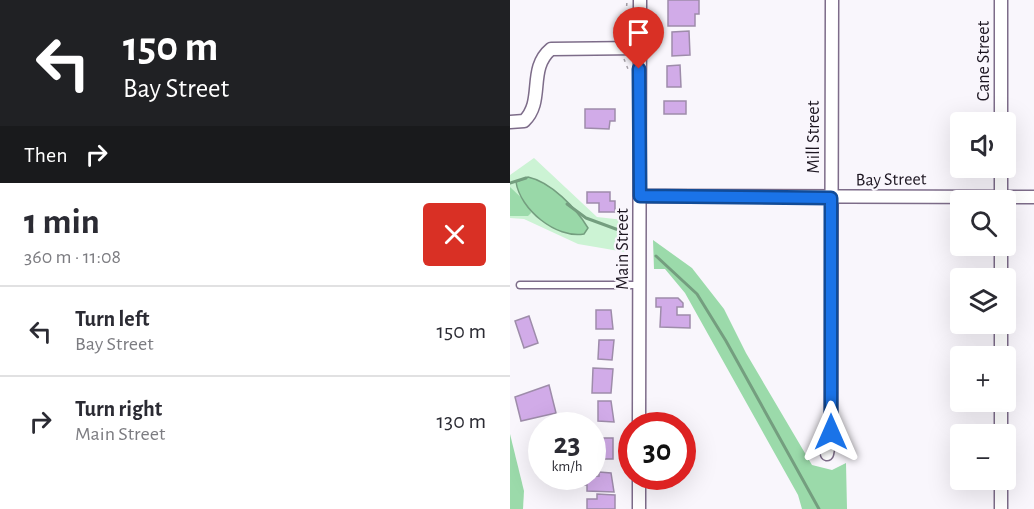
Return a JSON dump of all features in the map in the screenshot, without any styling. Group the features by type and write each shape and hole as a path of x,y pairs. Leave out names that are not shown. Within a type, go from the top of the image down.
{"street":[{"name":"Main Street","path":"639,412 640,0"},
{"name":"Mill Street","path":"827,454 831,432 832,0"},
{"name":"Cane Street","path":"1001,0 1001,112"},
{"path":"510,122 524,121 532,114 537,69 542,56 551,49 639,48"},
{"name":"Bay Street","path":"640,196 950,199"},
{"name":"Bay Street","path":"1016,198 1034,197"},
{"path":"639,490 639,509"},
{"path":"1001,490 1001,509"}],"lane":[{"path":"520,285 640,285"}],"path":[{"path":"625,40 627,0"}],"shaded area":[{"path":"534,158 597,217 624,220 625,252 578,244 524,219 510,218 510,175"},
{"path":"528,177 545,184 570,204 588,228 584,234 562,232 551,227 532,212 524,202 516,182"},
{"path":"510,187 529,205 531,213 528,216 510,216"},
{"path":"653,240 692,268 724,309 746,353 812,465 832,470 846,463 847,509 802,509 798,495 685,293 665,269 654,269"},
{"path":"510,434 524,491 523,509 510,509"}],"building":[{"path":"668,0 699,0 699,14 695,14 695,26 668,26"},
{"path":"689,31 690,55 672,56 672,32"},
{"path":"680,65 681,87 667,87 667,66"},
{"path":"664,101 686,101 686,114 664,114"},
{"path":"585,109 615,109 615,121 610,121 609,129 585,128"},
{"path":"587,192 610,192 610,201 615,201 615,212 599,212 599,203 587,203"},
{"path":"656,298 678,298 683,303 683,307 677,307 677,315 690,315 690,328 660,327 661,307 656,307"},
{"path":"596,310 611,310 613,329 596,329"},
{"path":"529,316 538,343 524,348 515,321"},
{"path":"599,340 614,340 612,360 598,359"},
{"path":"593,368 613,369 611,393 592,393"},
{"path":"549,385 556,412 528,412 528,419 521,421 515,397"},
{"path":"598,401 611,401 614,422 606,422 606,412 598,412"},
{"path":"606,438 613,438 613,459 606,459"},
{"path":"606,473 611,473 614,492 587,491 606,490"},
{"path":"597,494 615,495 615,509 587,509 587,499 597,499"}],"waterway":[{"path":"510,183 526,178"},
{"path":"567,204 586,218 624,232"},
{"path":"656,256 697,294 726,341 819,509"}],"route":[{"path":"639,69 640,196 831,198 831,432"}]}
